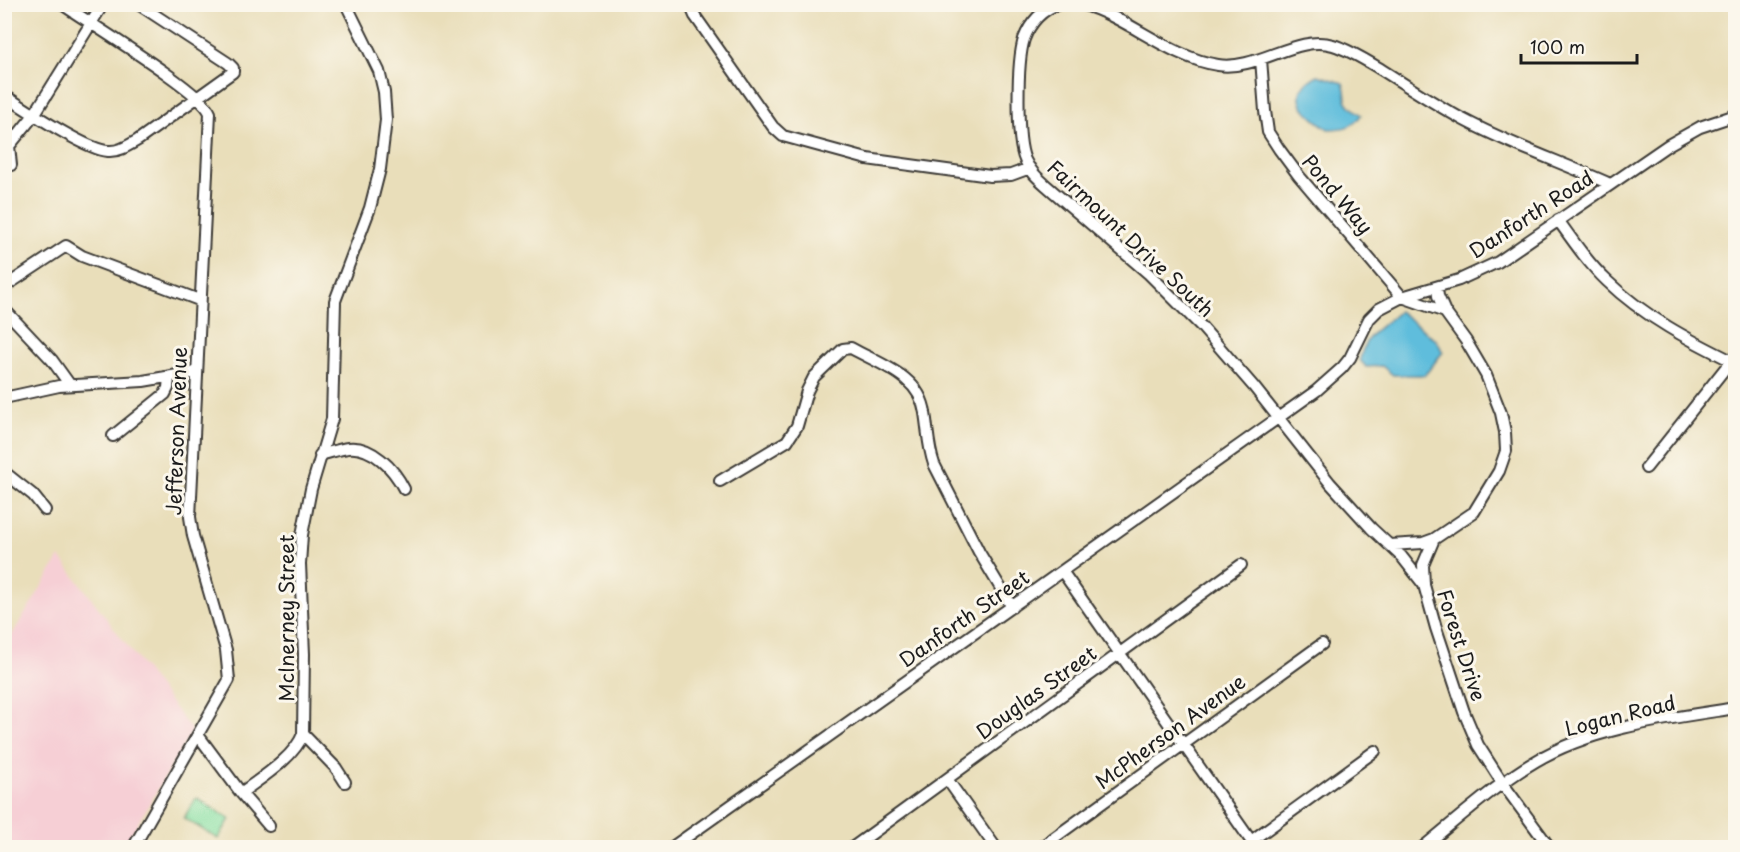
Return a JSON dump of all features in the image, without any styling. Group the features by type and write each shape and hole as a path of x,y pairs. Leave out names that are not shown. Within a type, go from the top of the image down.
{"street":[{"path":"62,4 136,53 197,98"},
{"path":"11,165 9,146 34,115 103,4"},
{"path":"4,95 34,115 93,146 106,151 118,150 138,140 233,72 233,68 228,63 138,4"},
{"name":"McInerney Street","path":"303,734 304,654 300,554 307,505 332,418 334,301 370,208 380,169 386,120 384,92 379,71 346,4"},
{"path":"690,4 694,16 778,133 790,139 867,159 1002,177 1030,168"},
{"name":"Fairmount Drive South","path":"1059,4 1047,9 1033,22 1024,40 1022,51 1020,141 1022,152 1030,168 1049,189 1178,301 1254,387 1277,419"},
{"path":"1082,4 1105,12 1159,42 1207,63 1240,65 1316,44 1332,44 1341,47 1480,129 1610,184"},
{"name":"Pond Way","path":"1261,59 1268,132 1299,176 1402,297"},
{"name":"Jefferson Avenue","path":"133,848 227,685 229,671 226,650 193,536 190,517 195,372 210,113 197,98"},
{"name":"Danforth Road","path":"1277,419 1333,378 1350,358 1369,319 1379,309 1402,297 1459,280 1498,262 1687,134 1714,121 1736,115"},
{"path":"1558,220 1594,268 1622,294 1673,328 1733,362 1646,468"},
{"path":"4,287 66,246 82,256 199,300"},
{"path":"1390,545 1423,543 1434,539 1474,512 1499,471 1506,452 1501,413 1486,375 1445,312 1437,288"},
{"path":"1402,297 1445,312"},
{"path":"4,309 52,360 70,385"},
{"path":"720,481 787,441 797,426 807,391 814,377 843,349 851,348 901,376 917,389 923,403 929,451 934,464 979,552 1012,607"},
{"path":"4,398 40,389 70,385 118,384 195,372"},
{"path":"113,436 165,394 169,377"},
{"name":"Forest Drive","path":"1277,419 1347,502 1390,545 1424,585 1436,628 1471,729 1487,760 1550,848"},
{"name":"Danforth Street","path":"671,848 1277,419"},
{"path":"320,455 349,448 363,448 387,466 404,489"},
{"path":"4,472 33,495 45,510"},
{"path":"1424,585 1423,565 1434,539"},
{"name":"Douglas Street","path":"852,848 1241,565"},
{"path":"1062,571 1254,844 1375,751"},
{"name":"McPherson Avenue","path":"1040,848 1322,644"},
{"name":"Logan Road","path":"1422,848 1536,761 1588,739 1650,723 1736,708"},
{"path":"241,793 290,754 300,742 303,734 336,768 345,782"},
{"path":"198,735 269,826"},
{"path":"947,779 996,848"},
{"path":"1434,838 1442,848"}],"shaded area":[{"path":"60,557 192,731 124,847 5,847 5,646"}],"green space":[{"path":"196,798 230,819 218,839 184,818"}],"water":[{"path":"1318,75 1343,83 1347,102 1361,115 1355,123 1342,128 1328,129 1306,110 1301,103 1302,89 1307,82"},
{"path":"1399,311 1436,340 1443,352 1425,375 1393,375 1382,366 1366,367 1360,360 1370,336"}]}
